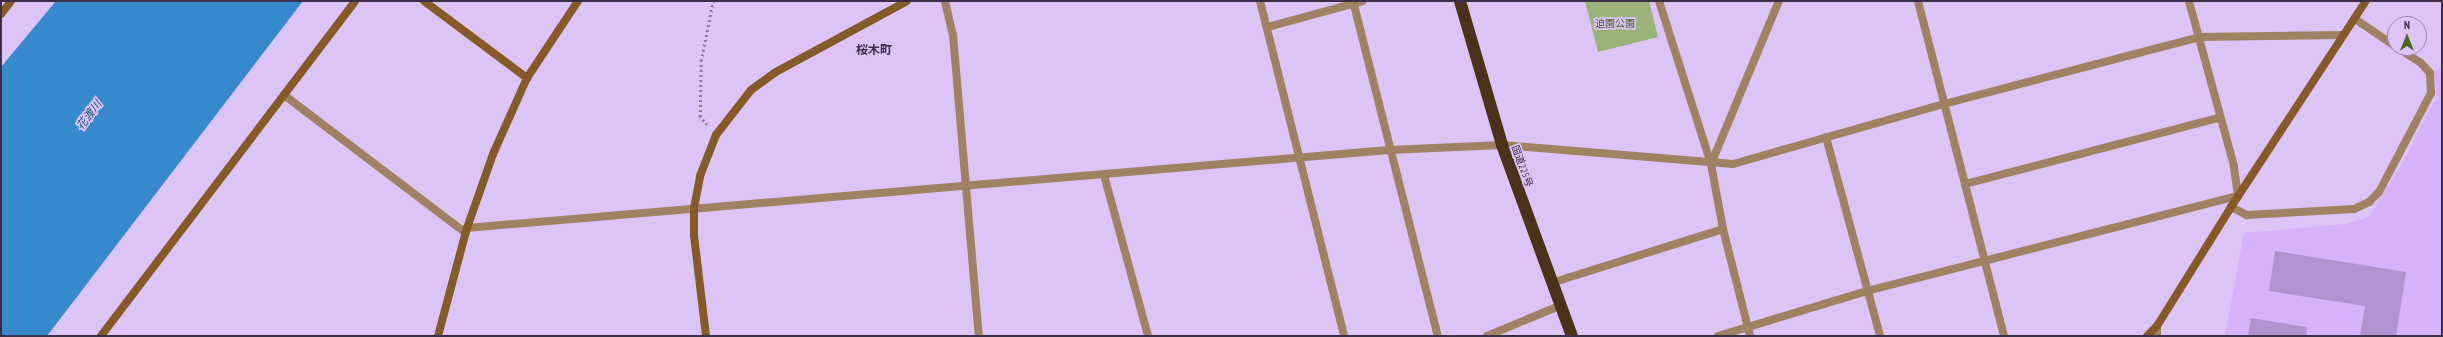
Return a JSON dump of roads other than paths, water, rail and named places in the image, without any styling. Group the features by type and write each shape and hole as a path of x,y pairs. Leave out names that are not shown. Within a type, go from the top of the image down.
{"highway":[{"name":"国道225号","path":"1460,1 1502,145 1551,283 1572,336"}],"street":[{"path":"1,14 11,1"},
{"path":"101,336 355,1"},
{"path":"424,1 527,78"},
{"path":"438,336 466,230 493,154 527,78 578,1"},
{"path":"706,336 694,234 694,208 700,176 716,135 751,90 774,73 907,1"},
{"path":"945,1 953,35 979,336"},
{"path":"1260,1 1301,158 1344,336"},
{"path":"1268,28 1353,2 1363,1"},
{"path":"1659,1 1711,164 1723,229 1750,336"},
{"path":"1711,164 1779,1"},
{"path":"1918,1 2004,336"},
{"path":"2189,1 2219,118 2234,166 2238,196"},
{"path":"2147,336 2157,326 2238,196 2366,1"},
{"path":"1353,2 1389,150 1438,336"},
{"path":"2355,19 2387,41"},
{"path":"284,95 466,230 694,208 1104,175 1389,150 1502,145 1711,164 1732,164 1944,104 2199,37 2343,35"},
{"path":"2231,207 2247,215 2354,209 2369,202 2379,192 2431,93 2430,73 2421,63 2410,56"},
{"path":"1965,184 2219,118"},
{"path":"1826,137 1880,336"},
{"path":"1104,175 1148,336"},
{"path":"1718,336 1747,325 1867,291 2238,196"},
{"path":"1551,283 1723,229"},
{"path":"1487,336 1560,306"},
{"path":"2157,326 2157,336"}],"water":[{"name":"花渡川","path":"56,1 303,1 47,336 1,336 1,67"}],"district":[{"name":"桜木町","path":"874,50"}],"park label":[{"name":"迫園公園","path":"1615,24"}]}
